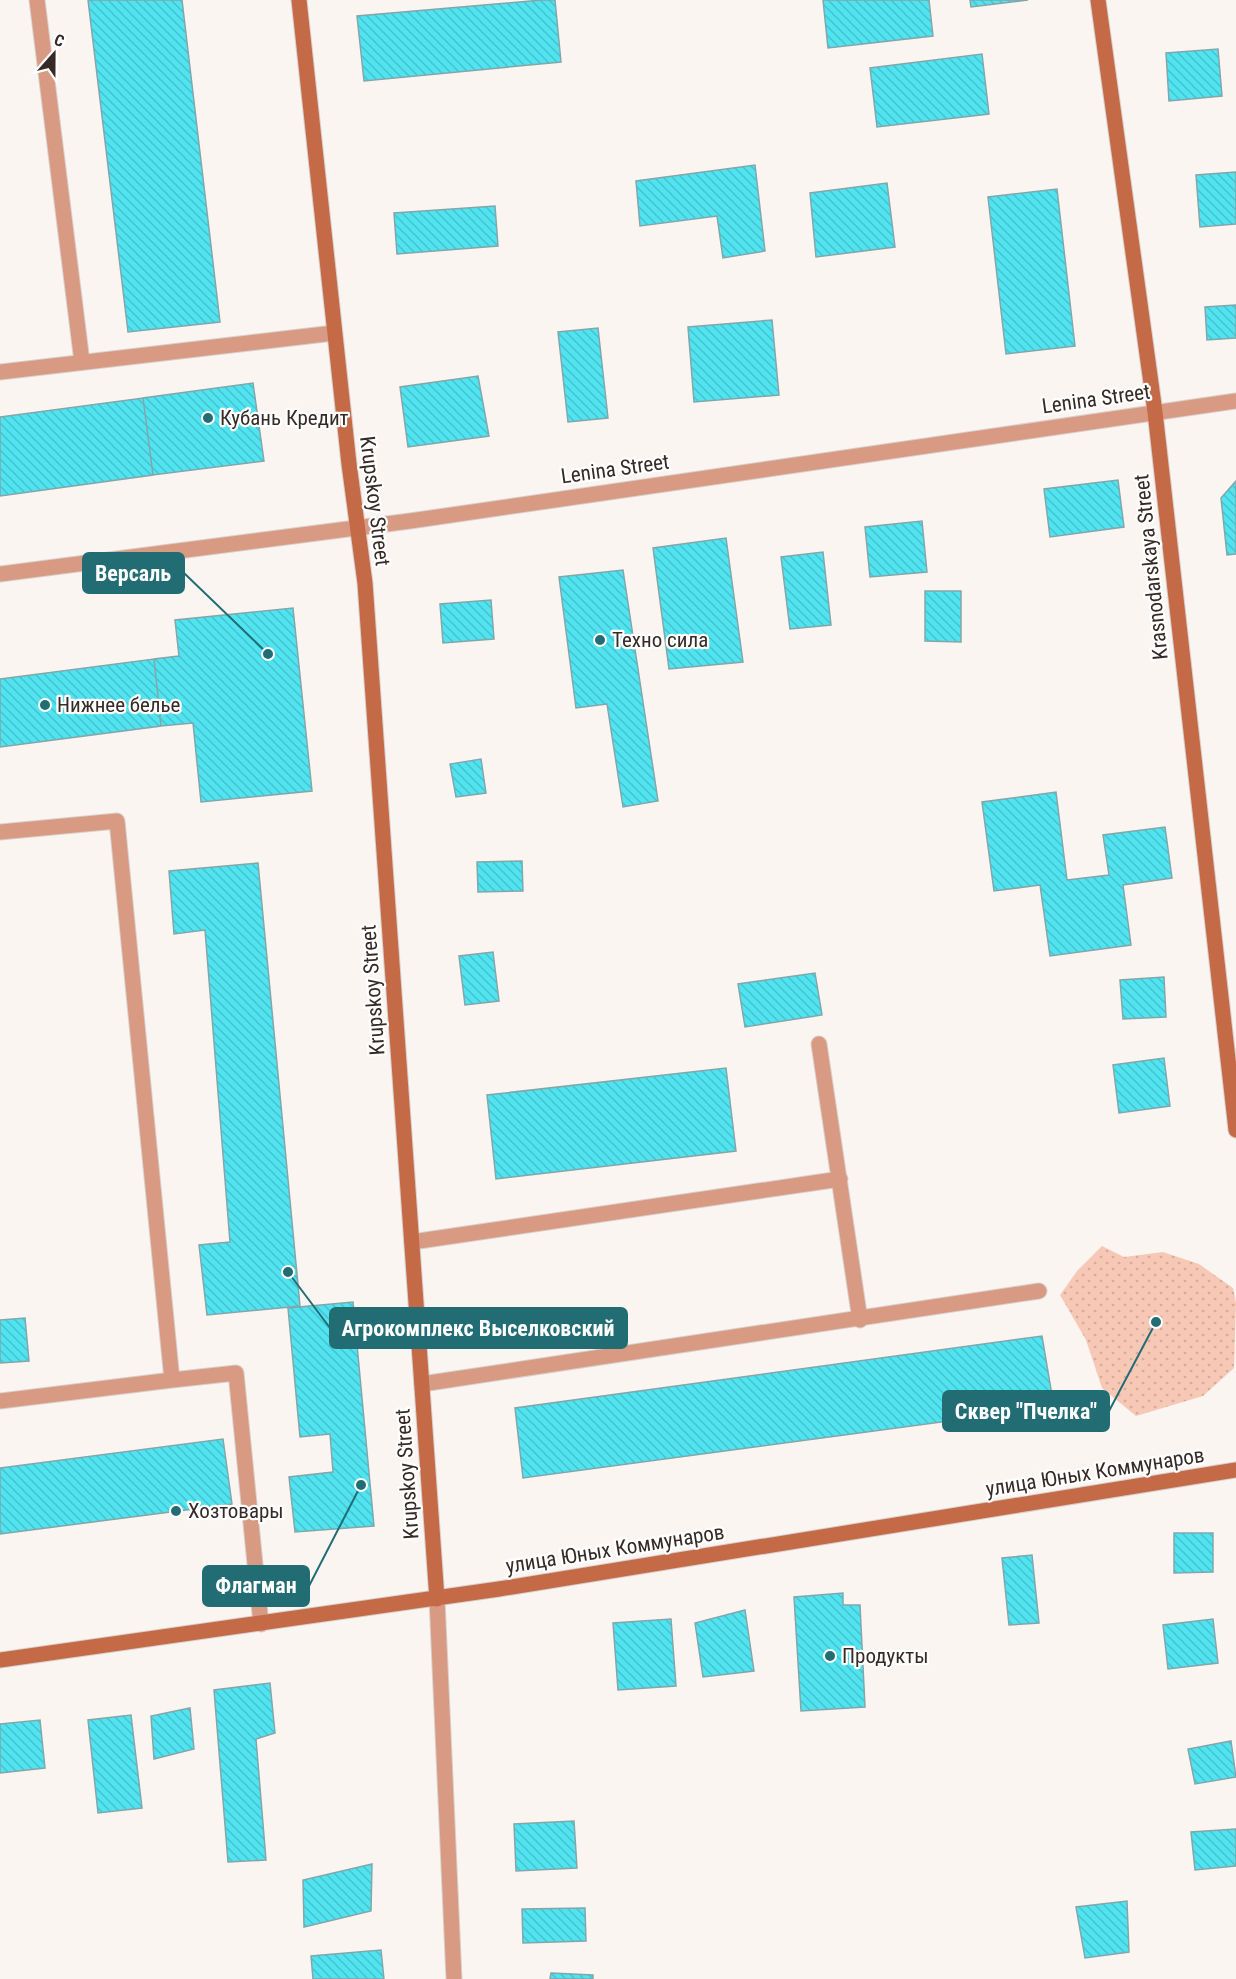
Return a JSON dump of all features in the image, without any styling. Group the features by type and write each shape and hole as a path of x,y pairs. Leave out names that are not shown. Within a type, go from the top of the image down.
{"street":[{"path":"37,0 82,362"},
{"name":"Krupskoy Street","path":"299,0 334,333 365,583 437,1599 454,1979"},
{"name":"Krasnodarskaya Street","path":"1098,0 1155,412 1236,1130"},
{"path":"0,372 334,333"},
{"name":"Lenina Street","path":"0,574 357,528 1236,401"},
{"path":"0,832 117,821 172,1380"},
{"path":"819,1044 860,1320"},
{"path":"412,1242 840,1179"},
{"path":"422,1384 860,1320 1039,1291"},
{"path":"0,1401 236,1373 261,1624"},
{"name":"улица Юных Коммунаров","path":"0,1660 437,1599 1236,1470"}],"shaded area":[{"path":"1102,1246 1124,1257 1163,1252 1199,1264 1233,1288 1236,1303 1234,1368 1203,1396 1136,1416 1102,1388 1086,1340 1060,1295 1077,1271"}],"building":[{"path":"88,0 182,0 220,322 128,332"},
{"path":"555,0 561,62 364,81 357,16"},
{"path":"823,0 929,0 933,36 828,48"},
{"path":"970,0 1028,0 971,7"},
{"path":"1218,49 1222,96 1169,101 1166,53"},
{"path":"982,54 989,114 877,127 870,68"},
{"path":"755,165 765,251 723,258 717,216 640,226 636,181"},
{"path":"1236,172 1236,224 1200,227 1196,175"},
{"path":"887,183 895,247 816,257 810,193"},
{"path":"1057,189 1075,346 1006,354 988,197"},
{"path":"495,206 498,246 397,254 394,213"},
{"path":"1236,305 1236,338 1207,340 1205,307"},
{"path":"772,320 779,395 694,402 688,327"},
{"path":"598,328 608,418 568,422 558,332"},
{"path":"478,376 489,436 408,447 400,387"},
{"path":"253,383 264,461 153,475 143,398"},
{"path":"143,398 153,475 0,496 0,417"},
{"path":"1118,480 1124,527 1050,537 1044,489"},
{"path":"1236,481 1236,554 1227,555 1221,498"},
{"path":"922,521 927,572 870,577 865,527"},
{"path":"726,538 743,662 669,669 653,548"},
{"path":"823,552 831,625 790,629 781,557"},
{"name":"Техно сила","path":"623,570 658,801 623,807 607,704 576,708 559,577"},
{"path":"925,591 961,591 961,642 925,641"},
{"path":"491,600 494,639 443,643 440,604"},
{"path":"293,608 312,791 201,802 193,723 161,726 154,659 179,656 175,620"},
{"path":"154,659 161,726 0,747 0,679"},
{"path":"481,759 486,793 456,797 450,764"},
{"path":"1056,792 1067,880 1109,875 1103,835 1165,827 1172,878 1123,885 1131,945 1050,956 1040,885 994,891 982,802"},
{"path":"522,861 523,891 478,892 477,862"},
{"path":"258,863 300,1306 207,1315 199,1245 230,1242 205,930 174,934 169,871"},
{"path":"493,952 499,1001 465,1005 459,956"},
{"path":"815,973 822,1015 745,1027 738,984"},
{"path":"1164,977 1166,1017 1123,1019 1120,980"},
{"path":"1164,1058 1170,1106 1119,1113 1113,1065"},
{"path":"726,1068 736,1151 496,1179 487,1095"},
{"path":"353,1302 374,1526 295,1532 289,1477 333,1472 330,1434 300,1437 288,1308"},
{"path":"25,1318 29,1361 0,1363 0,1320"},
{"path":"1042,1336 1054,1407 523,1478 515,1408"},
{"path":"223,1439 232,1504 0,1534 0,1468"},
{"path":"1174,1533 1213,1533 1213,1572 1174,1573"},
{"path":"1032,1555 1039,1623 1009,1625 1002,1558"},
{"name":"Продукты","path":"843,1593 843,1605 860,1605 865,1707 801,1711 794,1597"},
{"path":"745,1610 754,1671 703,1677 695,1623"},
{"path":"671,1619 676,1686 618,1690 613,1623"},
{"path":"1213,1619 1218,1663 1168,1669 1163,1625"},
{"path":"270,1683 275,1733 256,1739 266,1860 228,1862 214,1690"},
{"path":"190,1708 194,1749 154,1759 151,1716"},
{"path":"131,1715 142,1808 98,1813 88,1720"},
{"path":"40,1720 45,1768 0,1773 0,1724"},
{"path":"1231,1741 1236,1777 1195,1784 1188,1749"},
{"path":"574,1821 577,1868 516,1871 514,1824"},
{"path":"1236,1829 1236,1866 1195,1870 1191,1832"},
{"path":"372,1864 371,1911 304,1927 303,1880"},
{"path":"1127,1901 1129,1952 1085,1958 1076,1907"},
{"path":"585,1908 586,1941 523,1943 522,1909"},
{"path":"381,1950 384,1979 313,1979 311,1956"},
{"path":"551,1973 593,1975 593,1979 550,1979"}],"place":[{"name":"Кубань Кредит","path":"208,418"},
{"name":"Техно сила","path":"600,640"},
{"name":"Версаль","path":"268,654"},
{"name":"Нижнее белье","path":"45,705"},
{"name":"Агрокомплекс Выселковский","path":"288,1272"},
{"name":"Сквер \"Пчелка\"","path":"1156,1322"},
{"name":"Флагман","path":"361,1485"},
{"name":"Хозтовары","path":"176,1511"},
{"name":"Продукты","path":"830,1656"}]}
